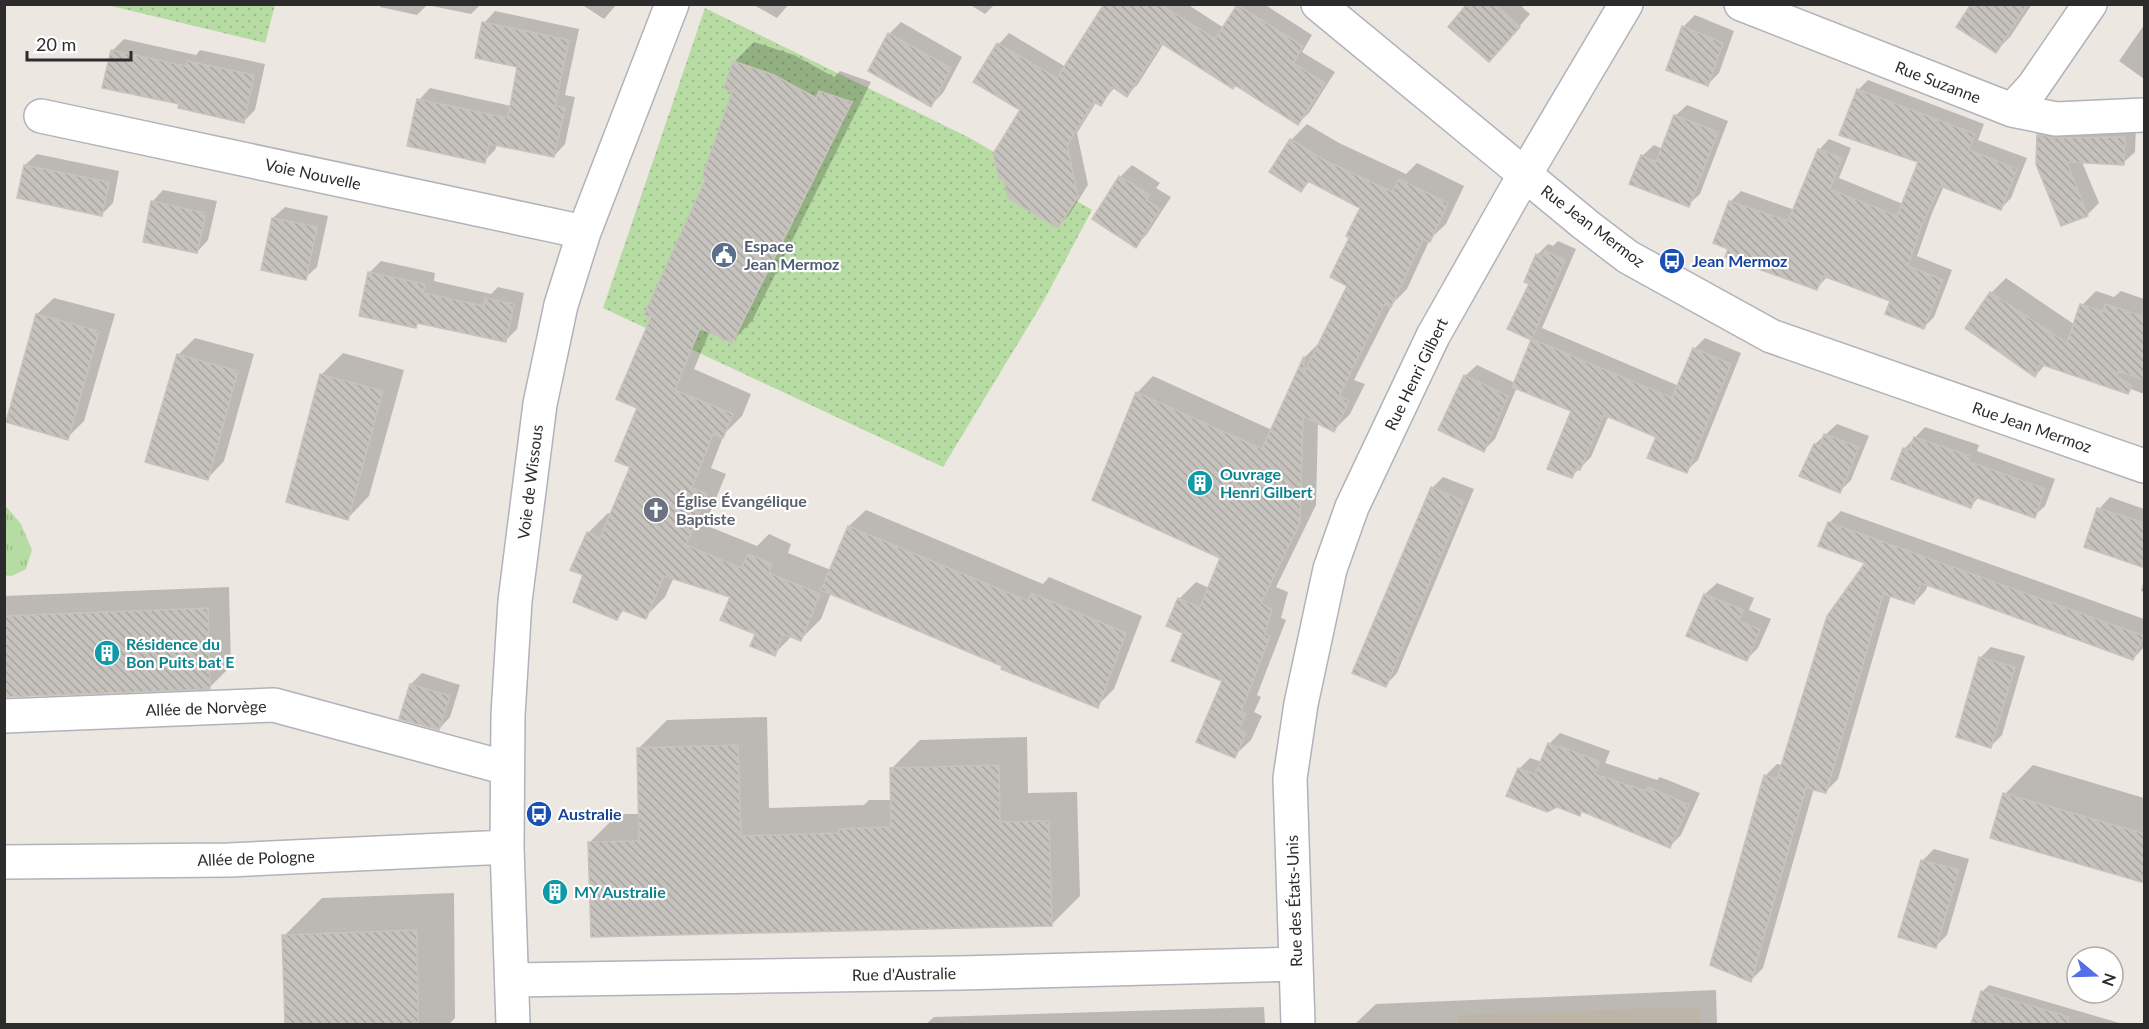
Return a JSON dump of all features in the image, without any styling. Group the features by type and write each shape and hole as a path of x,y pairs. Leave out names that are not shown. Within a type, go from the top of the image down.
{"street":[{"name":"Voie de Wissous","path":"513,1024 507,847 507,768 515,602 540,404 561,305 584,232 672,4"},
{"name":"Rue Jean Mermoz","path":"1318,4 1586,225 1628,256 1771,336 2145,466"},
{"name":"Rue Henri Gilbert","path":"1290,778 1301,704 1330,569 1352,507 1433,336 1525,174 1626,4"},
{"name":"Rue Suzanne","path":"1741,4 2012,110 2056,119 2145,115"},
{"path":"2012,110 2033,87 2090,4"},
{"name":"Voie Nouvelle","path":"41,116 584,232"},
{"name":"Allée de Norvège","path":"4,716 274,705 507,768"},
{"name":"Rue des États-Unis","path":"1290,778 1298,1024"},
{"name":"Allée de Pologne","path":"4,862 230,860 507,847"},
{"name":"Rue d'Australie","path":"512,980 960,973 1296,964"}],"shaded area":[{"path":"1699,1007 1700,1024 1458,1024 1458,1015"}],"green space":[{"path":"275,4 265,43 107,5"},
{"path":"705,8 970,138 1092,210 1043,302 943,467 603,308"},
{"path":"4,504 21,524 32,550 26,569 12,576 5,575"}],"building":[{"path":"1104,4 1160,4 1215,39 1237,5 1303,46 1293,63 1325,83 1298,125 1235,85 1233,89 1161,43 1127,97 1112,87 1101,106 1094,102 1067,145 1078,197 1058,228 1008,198 1003,178 999,179 993,154 1020,110 973,82 997,43 1057,78"},
{"path":"1467,4 1495,4 1520,27 1489,62 1448,27"},
{"path":"1971,4 2028,4 1996,53 1956,27"},
{"path":"482,22 569,40 555,106 565,108 554,157 489,144 485,163 407,146 417,99 508,118 517,67 475,58"},
{"path":"1682,26 1723,43 1708,86 1666,70"},
{"path":"888,33 951,68 931,107 868,71"},
{"path":"111,50 186,66 187,61 254,75 244,123 178,108 179,104 102,88"},
{"path":"733,61 774,75 816,98 819,91 852,102 732,343 700,328 675,390 733,414 723,438 713,434 692,488 707,494 686,545 741,568 748,554 772,564 769,573 820,594 801,641 783,634 775,656 750,646 755,634 720,620 730,597 664,576 646,619 622,610 617,620 573,602 583,575 570,570 587,532 600,538 630,467 615,461 637,408 616,399 651,317 644,315 706,178 702,177 732,92 724,88"},
{"path":"1857,89 1975,134 1969,150 2017,169 2001,210 1940,186 1922,225 1908,266 1943,280 1924,329 1885,314 1890,301 1823,276 1817,290 1725,257 1728,249 1713,243 1729,201 1788,221 1818,149 1842,158 1830,189 1897,216 1918,162 1839,135"},
{"path":"1674,115 1718,132 1689,207 1629,184 1641,155 1656,162"},
{"path":"2037,134 2057,138 2125,137 2124,165 2067,162 2088,216 2061,226 2036,164"},
{"path":"1290,139 1322,159 1392,192 1399,179 1448,203 1430,242 1423,239 1391,307 1385,304 1339,396 1349,401 1334,432 1303,416 1300,523 1261,603 1272,609 1265,634 1270,636 1241,712 1246,714 1239,729 1246,733 1235,758 1196,742 1222,681 1171,661 1183,633 1166,626 1178,598 1200,607 1220,558 1092,500 1136,392 1262,449 1304,356 1304,373 1347,286 1330,277 1349,238 1346,236 1360,208 1308,181 1301,192 1269,172"},
{"path":"24,165 109,182 102,216 17,198"},
{"path":"1119,176 1150,195 1146,200 1160,209 1136,248 1092,219"},
{"path":"151,201 206,213 197,253 143,242"},
{"path":"272,218 317,227 306,280 261,270"},
{"path":"1545,251 1565,260 1532,339 1672,398 1693,348 1731,364 1687,473 1647,458 1656,437 1604,415 1580,470 1576,469 1572,478 1547,469 1571,411 1512,387 1531,340 1507,329 1529,284 1524,282 1536,254 1542,257"},
{"path":"368,272 425,284 423,293 484,306 485,298 514,304 506,342 417,323 416,328 359,316"},
{"path":"1990,292 2067,343 2080,304 2103,312 2105,304 2145,317 2145,380 2118,371 2117,376 2132,386 2128,394 2040,364 2035,377 1965,328"},
{"path":"36,314 99,331 68,440 6,422"},
{"path":"177,354 238,371 208,480 145,462"},
{"path":"320,374 383,391 348,520 286,502"},
{"path":"1464,375 1508,396 1484,452 1438,430"},
{"path":"1824,434 1859,447 1840,493 1799,476 1814,444 1820,446"},
{"path":"1914,437 1970,456 1968,461 2045,489 2035,518 1975,497 1971,508 1891,479 1903,448 1909,450"},
{"path":"1431,487 1464,501 1386,687 1352,673"},
{"path":"2097,508 2145,523 2145,568 2084,547"},
{"path":"1828,522 2144,636 2133,660 1921,583 1914,604 1883,594 1826,793 1806,788 1751,982 1710,965 1764,775 1777,779 1827,616 1865,563 1818,546"},
{"path":"848,526 1028,601 1031,593 1126,633 1098,708 1001,669 1002,666 821,590"},
{"path":"1704,594 1743,610 1739,621 1760,630 1747,661 1686,636"},
{"name":"Résidence du Bon Puits bat E","path":"208,608 210,689 4,697 4,616"},
{"path":"1979,657 2015,667 1991,748 1956,737"},
{"path":"410,684 450,696 439,730 399,719"},
{"path":"1548,743 1600,762 1595,774 1646,791 1648,787 1689,805 1670,848 1581,811 1580,816 1557,807 1547,812 1506,796 1518,768 1535,775"},
{"path":"738,745 741,836 839,833 839,829 891,827 890,768 999,765 1000,822 1049,821 1052,926 591,937 588,842 639,841 637,748"},
{"path":"2003,793 2145,834 2145,883 1990,838"},
{"path":"1921,860 1959,870 1936,948 1898,937"},
{"path":"417,930 418,1024 285,1024 282,935"},
{"path":"1981,991 2069,1017 2068,1024 1971,1024"}],"place":[{"name":"Espace Jean Mermoz","path":"724,255"},
{"name":"Jean Mermoz","path":"1672,261"},
{"name":"Ouvrage Henri Gilbert","path":"1200,483"},
{"name":"Église Évangélique Baptiste","path":"656,510"},
{"name":"Résidence du Bon Puits bat E","path":"107,653"},
{"name":"Australie","path":"539,814"},
{"name":"MY Australie","path":"555,892"}]}
